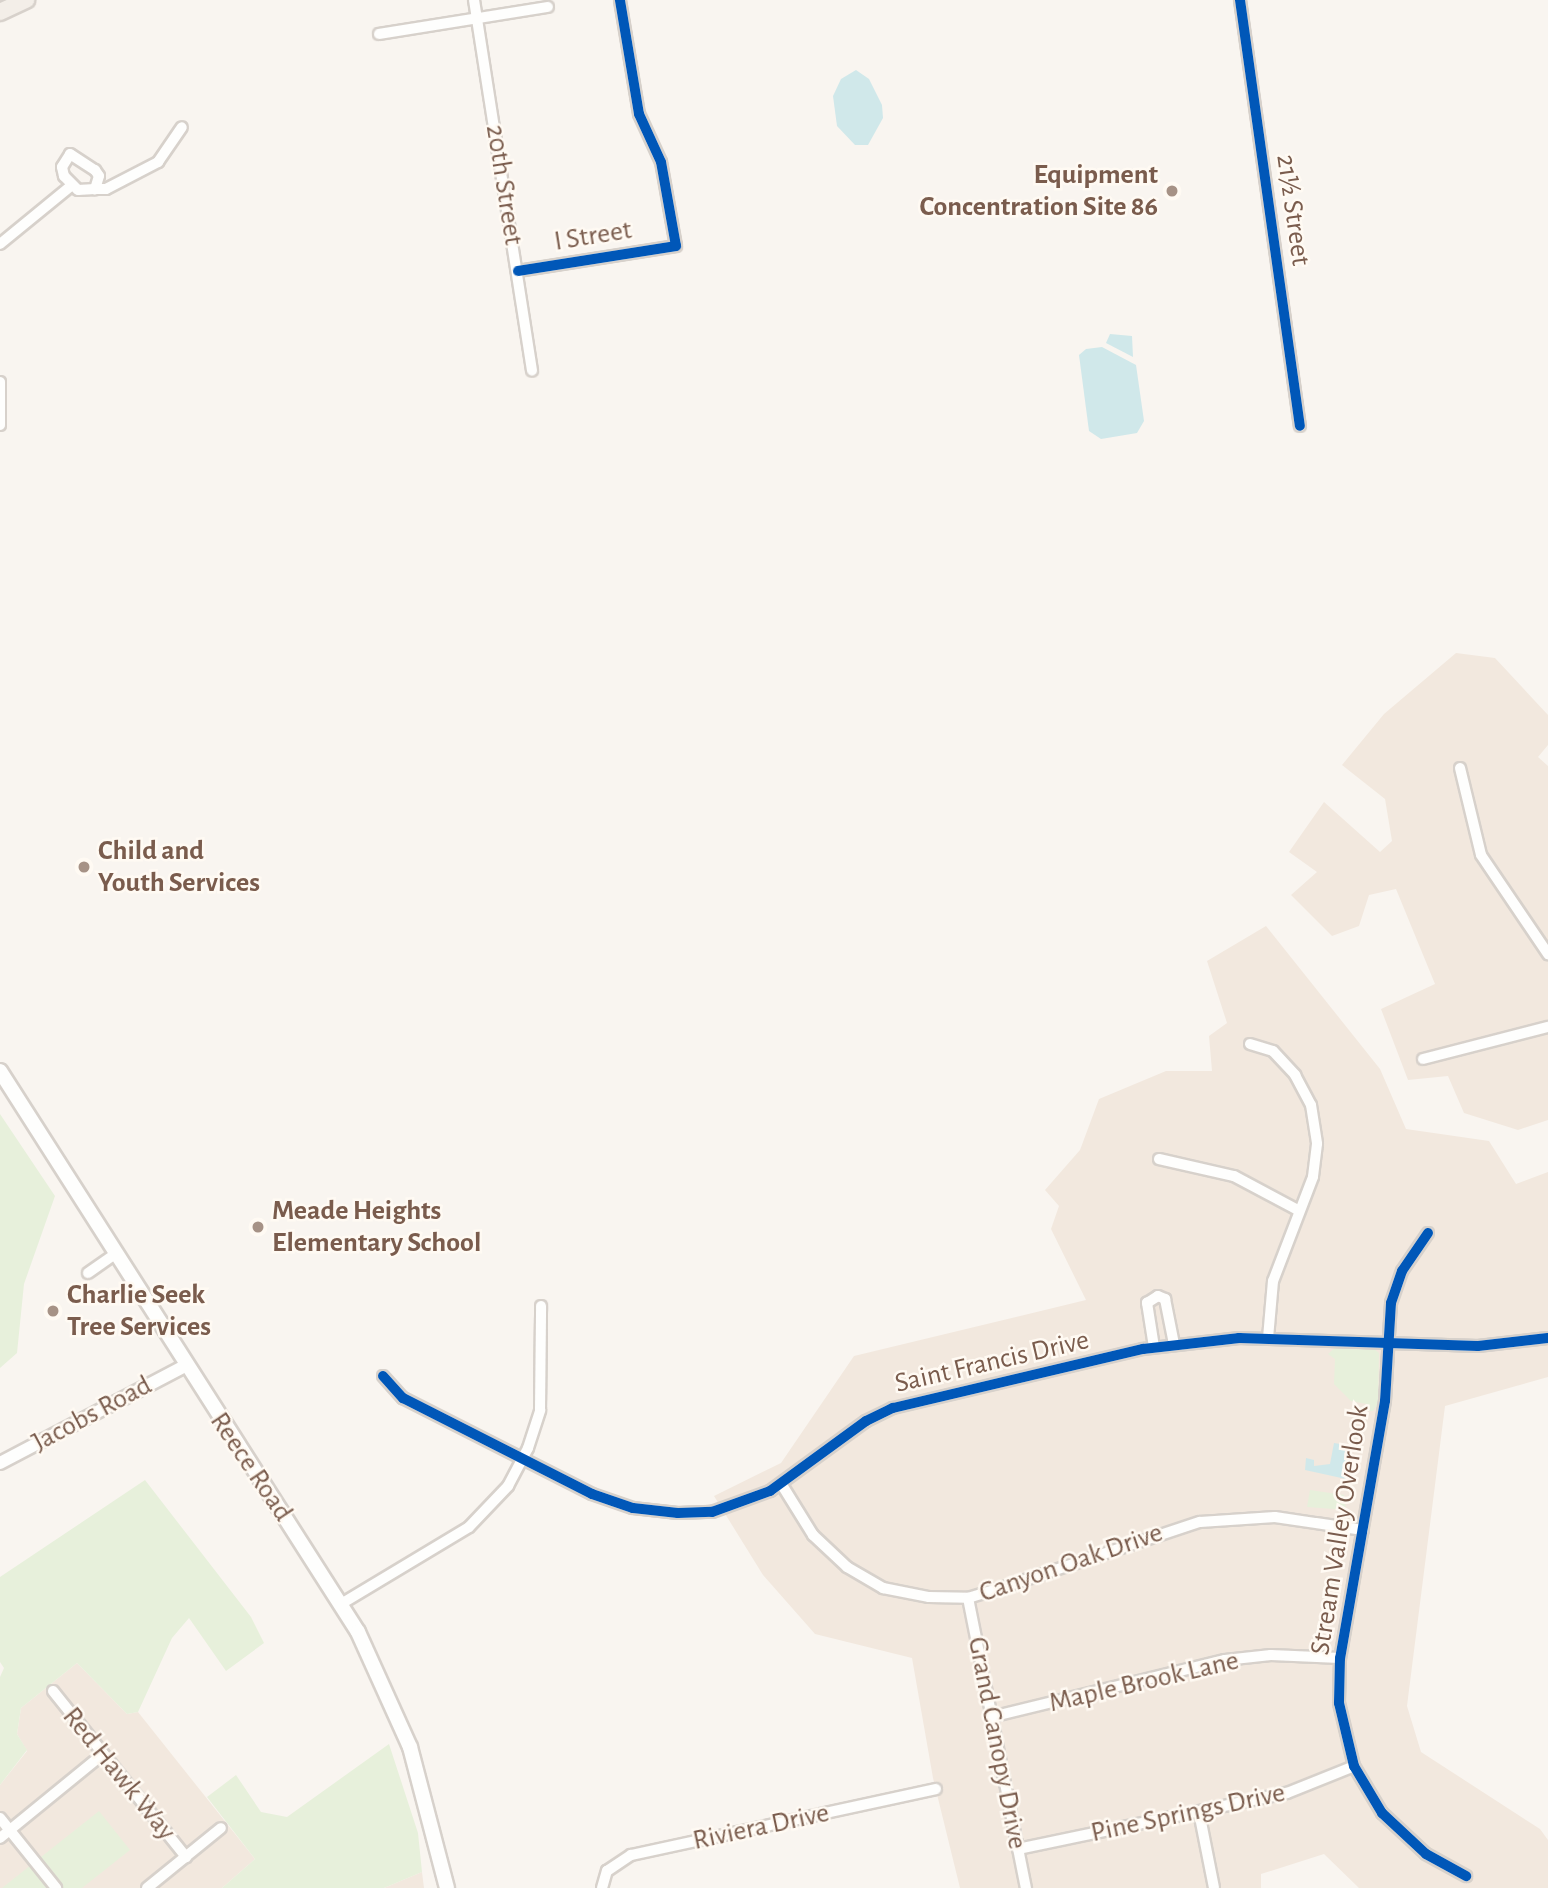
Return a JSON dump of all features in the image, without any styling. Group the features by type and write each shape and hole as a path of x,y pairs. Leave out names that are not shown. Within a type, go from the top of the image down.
{"main road":[{"path":"0,12 26,0"},
{"name":"Reece Road","path":"0,1071 185,1366 341,1604 380,1676 410,1747 447,1888"}],"street":[{"name":"20th Street","path":"474,0 532,370"},
{"name":"I Street","path":"518,271 676,246 663,172 639,114 620,0"},
{"name":"21½ Street","path":"1240,0 1300,426"},
{"path":"379,34 548,7"},
{"path":"95,189 99,176 77,154 64,159 62,167 72,185 85,192 106,189 158,162 182,127"},
{"path":"0,244 72,185"},
{"path":"0,382 0,425"},
{"path":"1460,768 1480,855 1548,954"},
{"path":"1423,1059 1548,1027"},
{"path":"1250,1044 1273,1051 1285,1062 1311,1105 1317,1160 1273,1281 1268,1338"},
{"path":"1160,1159 1234,1176 1298,1210"},
{"name":"Stream Valley Overlook","path":"1428,1233 1395,1286 1383,1420 1340,1658 1341,1717 1354,1766 1395,1828 1426,1854 1466,1876"},
{"path":"88,1273 114,1255"},
{"path":"1154,1347 1147,1303 1157,1296 1165,1299 1174,1344"},
{"path":"341,1604 468,1527 508,1486 536,1429 543,1385 541,1306"},
{"name":"Saint Francis Drive","path":"383,1376 404,1398 592,1494 651,1511 712,1512 782,1485 866,1421 893,1408 1154,1347 1268,1338 1487,1345 1548,1338"},
{"name":"Jacobs Road","path":"0,1463 185,1366"},
{"name":"Canyon Oak Drive","path":"782,1485 813,1535 865,1579 907,1594 968,1598 1200,1522 1282,1517 1363,1530"},
{"name":"Grand Canopy Drive","path":"968,1598 1026,1888"},
{"name":"Maple Brook Lane","path":"991,1717 1225,1660 1270,1655 1340,1658"},
{"name":"Red Hawk Way","path":"52,1691 186,1857"},
{"path":"0,1838 103,1754"},
{"name":"Pine Springs Drive","path":"1018,1849 1287,1793 1354,1766"},
{"name":"Riviera Drive","path":"602,1888 607,1871 631,1855 936,1789"},
{"path":"1199,1812 1214,1888"},
{"path":"0,1818 56,1888"},
{"path":"147,1888 221,1828"}],"shaded area":[{"path":"1456,653 1495,658 1548,715 1548,745 1538,757 1548,766 1548,1120 1518,1130 1464,1113 1448,1076 1408,1080 1381,1009 1435,984 1396,889 1369,895 1359,926 1332,936 1291,895 1317,872 1289,852 1324,802 1380,852 1392,841 1385,799 1342,765 1384,714"},
{"path":"1266,926 1380,1069 1406,1129 1489,1141 1516,1184 1548,1172 1548,1377 1445,1406 1407,1706 1421,1752 1540,1829 1548,1840 1548,1888 1359,1888 1324,1854 1261,1874 1261,1888 960,1888 933,1778 912,1658 815,1634 763,1575 714,1496 781,1463 854,1356 1086,1300 1051,1229 1059,1206 1045,1190 1080,1150 1099,1099 1166,1071 1212,1071 1209,1036 1227,1023 1207,961"},
{"path":"77,1663 127,1714 138,1712 255,1859 222,1888 0,1888 0,1785 27,1751 17,1734 21,1708"},
{"path":"422,1872 424,1888 384,1888"}],"green space":[{"path":"0,1114 55,1196 24,1284 17,1353 0,1368"},
{"path":"1336,1347 1373,1348 1379,1353 1378,1404 1373,1411 1366,1411 1367,1404 1351,1401 1334,1384 1335,1359 1328,1354"},
{"path":"145,1480 251,1617 264,1643 226,1671 189,1618 172,1638 138,1712 127,1714 77,1663 21,1708 17,1734 27,1750 0,1785 0,1677 4,1668 0,1662 0,1577"},
{"path":"1310,1490 1344,1495 1346,1510 1307,1507"},
{"path":"389,1744 418,1833 422,1872 384,1888 222,1888 255,1859 207,1797 236,1775 261,1812 287,1817"},
{"path":"99,1811 130,1850 82,1888 2,1888"}],"water":[{"path":"856,70 869,79 882,105 883,118 868,145 855,145 837,126 833,96 841,79"},
{"path":"1110,334 1132,336 1133,357 1106,343"},
{"path":"1102,347 1136,365 1144,421 1137,433 1101,439 1089,431 1079,355 1086,349"},
{"path":"1334,1443 1352,1446 1346,1479 1305,1470 1306,1458 1314,1460 1314,1466 1330,1464"}],"cycle path":[{"path":"518,271 676,246 661,162 639,114 620,0"},
{"path":"1240,0 1300,426"},
{"path":"1428,1233 1402,1271 1391,1303 1385,1401 1340,1658 1339,1703 1354,1766 1382,1813 1426,1854 1466,1876"},
{"path":"383,1376 403,1398 592,1494 633,1508 678,1513 712,1512 770,1491 866,1421 893,1408 1143,1349 1239,1338 1478,1346 1548,1338"}],"place":[{"name":"Equipment Concentration Site 86","path":"1172,191"},
{"name":"Child and Youth Services","path":"84,867"},
{"name":"Meade Heights Elementary School","path":"258,1227"},
{"name":"Charlie Seek Tree Services","path":"53,1311"}]}
